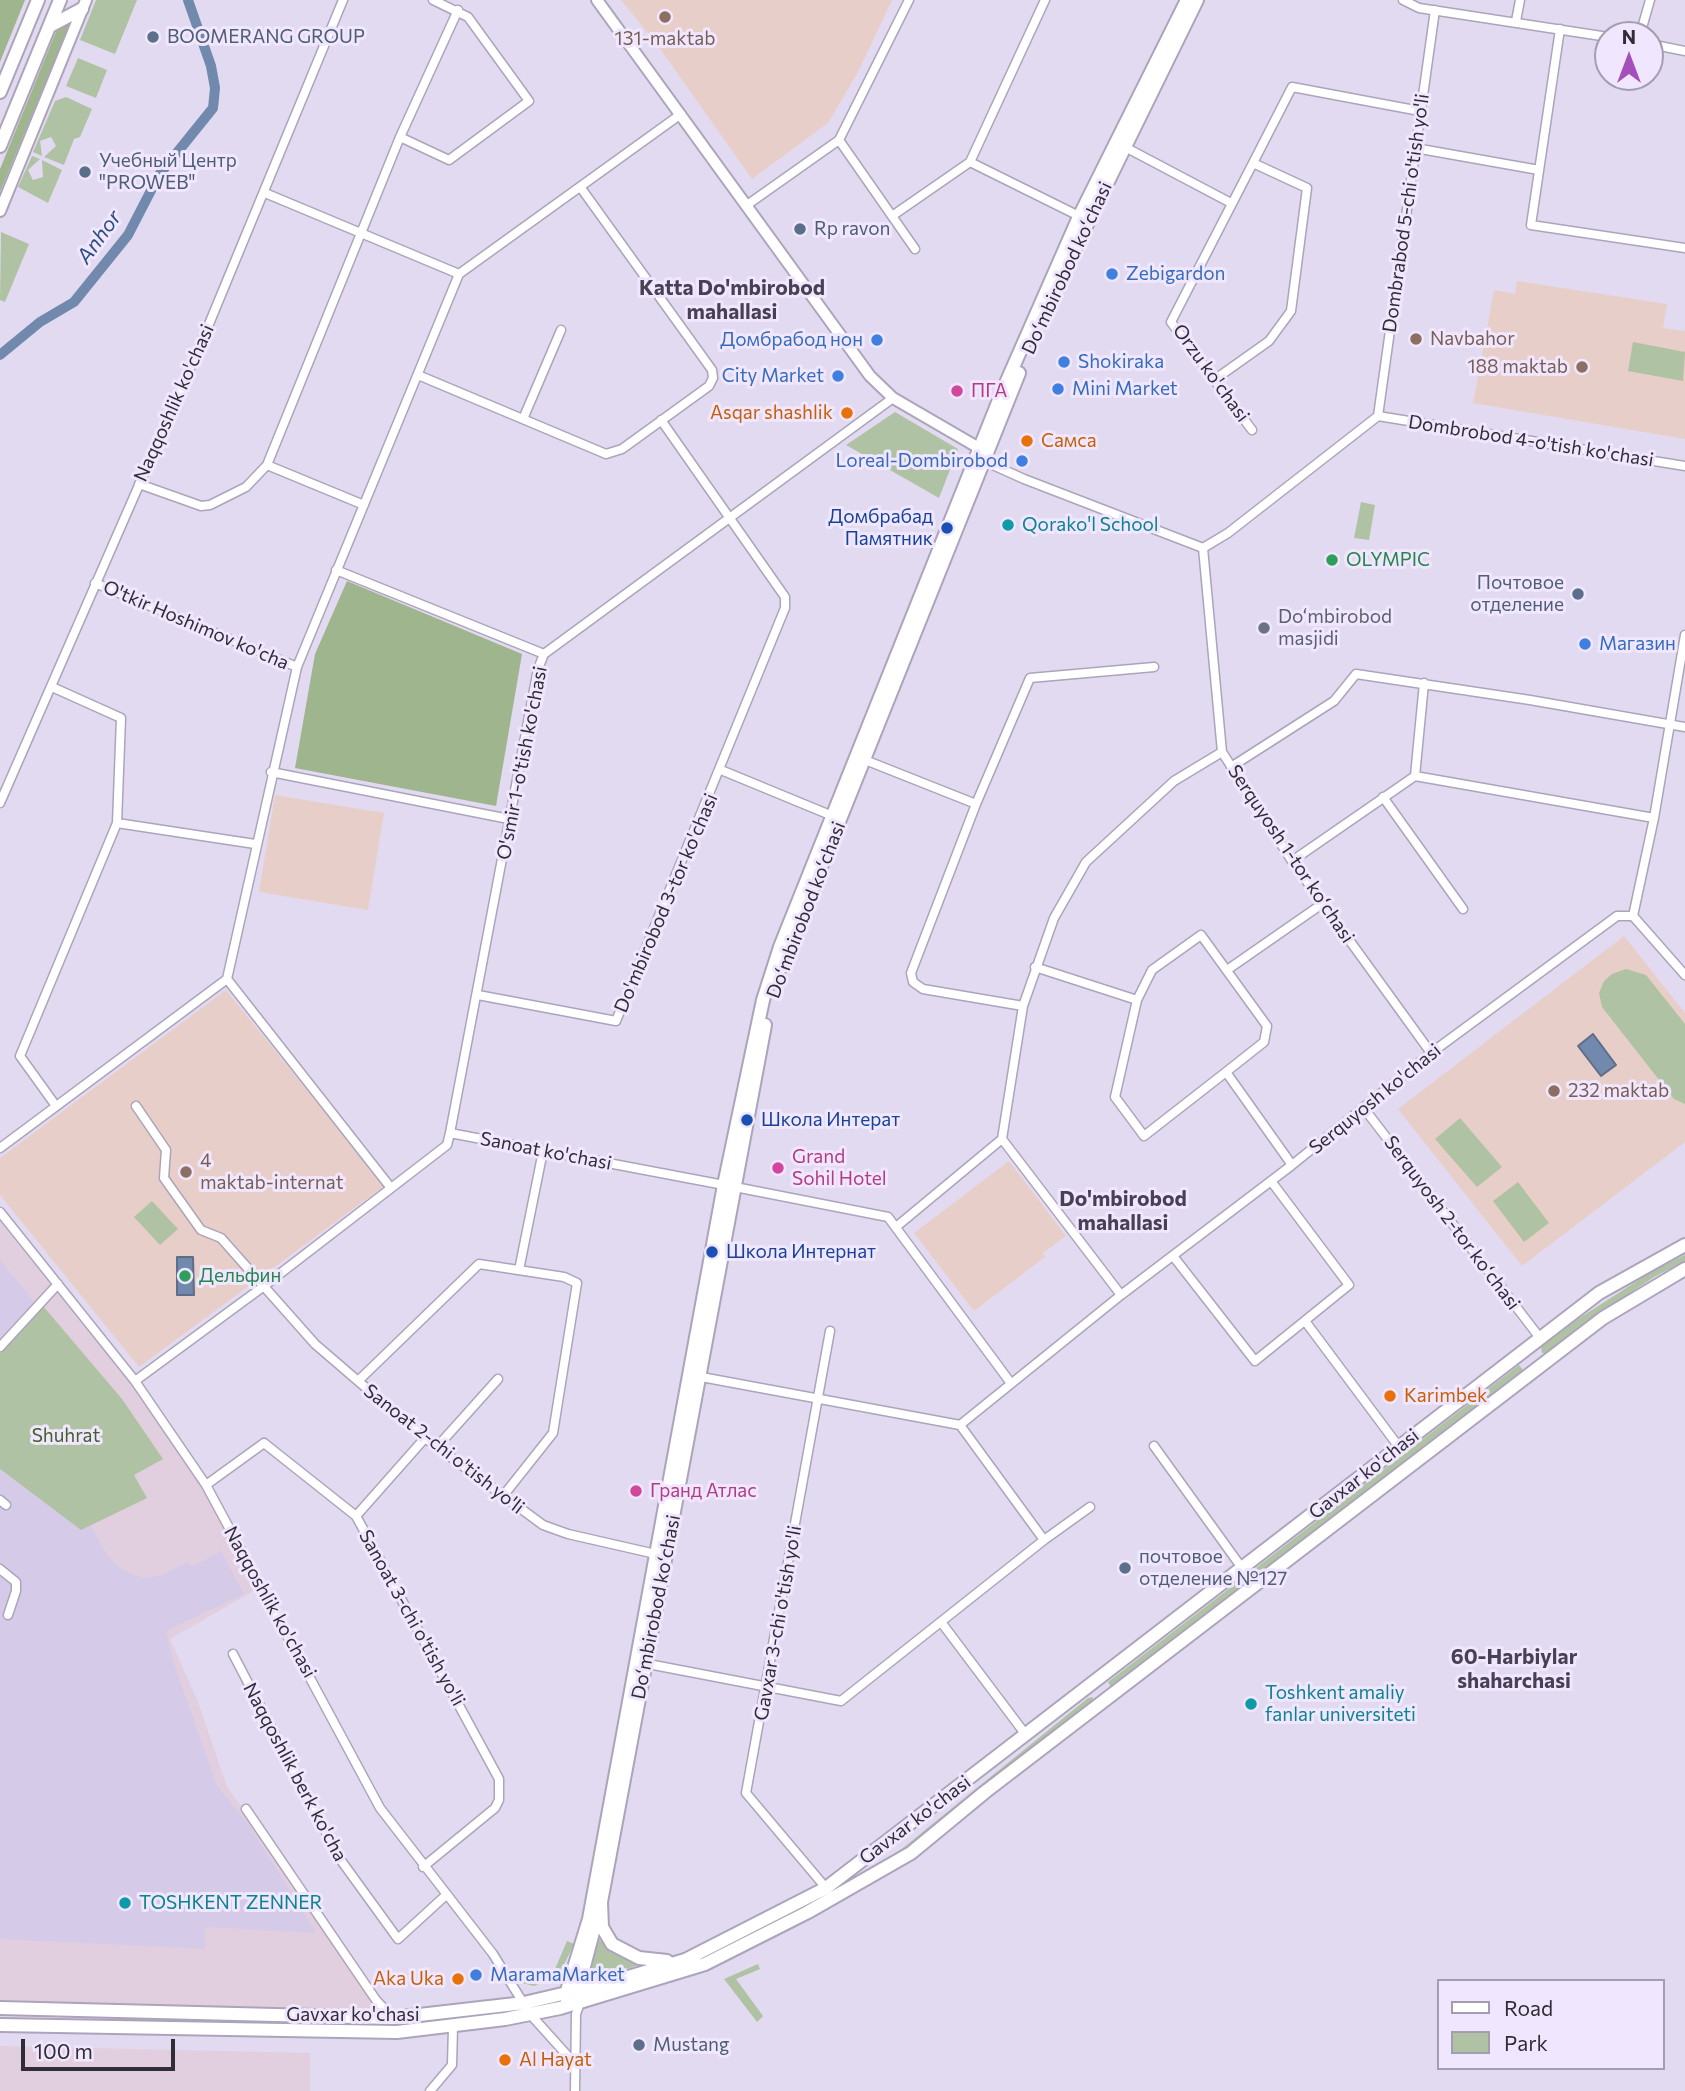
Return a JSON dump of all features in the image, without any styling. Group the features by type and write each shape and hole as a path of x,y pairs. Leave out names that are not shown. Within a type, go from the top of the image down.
{"main road":[{"path":"0,92 38,0"},
{"path":"0,146 60,0"},
{"name":"Doʻmbirobod koʻchasi","path":"1120,144 1187,0"},
{"name":"Doʻmbirobod koʻchasi","path":"574,2001 601,1902 641,1663 694,1376 730,1186 771,1001 837,817 1083,218 1197,0"},
{"path":"50,26 84,4"},
{"name":"Gavxar ko'chasi","path":"574,2001 685,1960 826,1888 1598,1293 1685,1245"},
{"name":"Gavxar ko'chasi","path":"0,2008 393,2018 527,2008 574,2001 705,1964 808,1912 911,1853 1108,1697 1534,1370 1603,1318 1685,1269"},
{"path":"1520,1353 1533,1356 1534,1370"},
{"name":"Doʻmbirobod koʻchasi","path":"574,2001 574,1968 589,1919 641,1663"},
{"path":"1094,1680 1108,1697"},
{"path":"601,1902 602,1927 616,1947 643,1960 685,1960"},
{"name":"Gavxar ko'chasi","path":"0,2025 397,2032 453,2027 527,2008"}],"street":[{"name":"Naqqoshlik ko'chasi","path":"0,803 265,193 343,0"},
{"path":"400,137 449,160 530,101 468,18 458,10 433,0"},
{"path":"597,0 848,349 893,398 985,456 1203,548 1228,533 1378,416"},
{"path":"747,205 839,141 909,0"},
{"path":"892,216 970,162 1045,0"},
{"path":"1403,0 1435,10 1594,35"},
{"path":"1516,21 1520,0"},
{"path":"1644,21 1650,0"},
{"path":"0,211 84,4"},
{"path":"139,484 201,506 210,505 246,486 267,465 400,137 458,10"},
{"name":"Dombrabod 5-chi o'tish yo'li","path":"1378,416 1435,10"},
{"path":"1560,29 1531,225 1685,248"},
{"path":"1664,47 1685,51"},
{"name":"Orzu ko'chasi","path":"1252,430 1171,323 1231,203 1292,88 1420,111"},
{"path":"0,1148 227,979 271,772 297,667 459,274 681,114"},
{"path":"839,141 915,250"},
{"path":"1120,144 1231,203"},
{"path":"1415,148 1539,170"},
{"path":"970,162 1083,218"},
{"path":"1214,380 1269,341 1291,311 1307,188 1253,163"},
{"path":"418,375 606,454 622,449 709,386 713,373 581,188"},
{"path":"265,193 459,274"},
{"path":"523,418 561,330"},
{"name":"O'smir 1-o'tish ko'chasi","path":"450,1133 509,819 544,654 893,398"},
{"name":"Dombrobod 4-o'tish ko'chasi","path":"1378,416 1685,466"},
{"name":"Do'mbirobod 3-tor ko'chasi","path":"478,995 616,1021 721,770 785,608 785,597 662,420"},
{"path":"267,465 364,505"},
{"name":"Serquyosh 1-tor koʻchasi","path":"1203,548 1222,752 1292,861 1431,1053"},
{"path":"336,570 544,654"},
{"name":"O'tkir Hoshimov ko'cha","path":"95,583 297,667"},
{"path":"1685,635 1654,818 1633,916 1685,975"},
{"path":"1023,1006 923,989 912,978 976,804 1030,678 1154,667"},
{"path":"1231,768 1334,701 1356,674 1685,727"},
{"path":"1415,776 1424,683"},
{"path":"52,687 121,718 117,823 20,1056 57,1105"},
{"path":"1010,1382 896,1227 1002,1139 1023,1006 1055,918 1086,862 1174,781 1222,752"},
{"path":"862,758 976,804"},
{"name":"Do'mbirobod 3-tor ko'chasi","path":"721,770 837,817"},
{"path":"271,772 509,819"},
{"path":"1292,861 1415,776 1654,818"},
{"path":"1383,797 1463,909"},
{"path":"117,823 256,844"},
{"path":"1227,970 1322,904"},
{"name":"Serquyosh ko'chasi","path":"960,1425 1010,1382 1292,1165 1431,1053 1617,916 1633,916"},
{"path":"1201,935 1227,970 1268,1030 1264,1042 1144,1136 1115,1097 1137,1000 1152,970 1201,935"},
{"path":"1035,967 1137,1000"},
{"path":"227,979 391,1188"},
{"path":"1226,1072 1292,1165"},
{"name":"Sanoat 2-chi o'tish yo'li","path":"136,1106 166,1150 164,1178 201,1230 221,1238 315,1344 358,1381 425,1438 503,1496 555,1530 661,1555"},
{"name":"Serquyosh 2-tor koʻchasi","path":"1363,1107 1540,1338"},
{"path":"135,1381 447,1145 450,1133"},
{"name":"Sanoat ko'chasi","path":"450,1133 888,1217 896,1227"},
{"path":"1002,1139 1121,1295"},
{"path":"519,1270 543,1151"},
{"path":"1173,1256 1255,1361 1349,1285 1271,1181"},
{"name":"Naqqoshlik ko'chasi","path":"0,1212 135,1381 206,1485 380,1808 445,1896 493,1954 527,2008 575,2064"},
{"path":"358,1381 479,1264 564,1277 577,1283 553,1433 503,1496"},
{"path":"0,1346 58,1284"},
{"path":"1305,1321 1399,1447"},
{"name":"Gavxar 3-chi o'tish yo'li","path":"826,1888 746,1793 830,1331"},
{"path":"694,1376 960,1425 1044,1540"},
{"path":"437,1447 498,1379"},
{"path":"356,1516 425,1438"},
{"name":"Sanoat 3-chi o'tish yo'li","path":"206,1485 264,1443 356,1516 499,1779 499,1800 495,1808 423,1867"},
{"path":"1154,1446 1195,1498 1242,1568"},
{"path":"641,1663 841,1702 1044,1540 1090,1507"},
{"path":"0,1569 16,1582 16,1591 8,1615"},
{"path":"942,1622 1026,1735"},
{"name":"Naqqoshlik berk ko'cha","path":"233,1654 340,1859 398,1939 445,1896"},
{"path":"246,1810 376,2000 393,2018"},
{"path":"574,2001 575,2091"},
{"path":"430,2091 452,2065 453,2027"}],"shaded area":[{"path":"621,0 892,0 858,72 828,123 752,179 656,43"},
{"name":"188 maktab","path":"1517,281 1667,304 1663,328 1685,331 1685,439 1473,403 1494,290 1515,294"},
{"path":"275,795 384,813 368,910 259,892"},
{"name":"232 maktab","path":"1624,936 1685,1013 1685,1142 1522,1266 1398,1109"},
{"name":"4 maktab-internat","path":"226,990 384,1186 139,1367 0,1195 0,1158"},
{"path":"1009,1161 1066,1236 1043,1253 1045,1257 974,1311 914,1233"},
{"path":"0,1212 135,1381 206,1485 262,1586 170,1639 198,1702 227,1787 393,2018 0,2008"},
{"path":"0,1260 35,1303 0,1340"},
{"path":"0,1470 81,1530 91,1526 106,1553 118,1567 131,1574 146,1578 162,1575 188,1562 192,1567 221,1551 244,1594 166,1631 173,1661 217,1786 249,1825 316,1933 205,1927 205,1949 0,1939"},
{"path":"0,2046 310,2053 310,2091 0,2091"}],"green space":[{"path":"0,0 25,0 0,62"},
{"path":"96,0 137,0 115,54 80,40"},
{"path":"70,23 0,192 0,169 57,29"},
{"path":"78,58 107,70 96,98 66,86"},
{"path":"66,97 92,109 80,137 74,139 64,165 44,157 56,146 51,137 40,141 42,156 33,152 55,101"},
{"path":"32,156 40,159 28,170 33,180 43,177 42,160 62,170 48,203 18,187"},
{"path":"1,232 29,244 5,302 0,300"},
{"path":"1633,342 1685,352 1683,381 1628,371"},
{"path":"895,412 958,449 939,498 846,445"},
{"path":"1361,502 1375,505 1369,540 1354,538"},
{"path":"347,581 522,654 496,806 295,768 315,654"},
{"path":"1626,969 1646,975 1685,1024 1685,1104 1674,1099 1602,1007 1599,993 1604,981 1612,974"},
{"path":"1460,1118 1502,1167 1477,1187 1435,1139"},
{"path":"1518,1182 1549,1223 1524,1242 1493,1201"},
{"path":"152,1201 178,1229 160,1245 134,1217"},
{"path":"1685,1255 1685,1261 1654,1277 1582,1325 1546,1353 1542,1353 1541,1347 1578,1319 1651,1272"},
{"name":"Shuhrat","path":"43,1306 122,1399 163,1459 134,1475 147,1498 81,1530 0,1469 0,1353"},
{"path":"1519,1365 1523,1370 1111,1687 1108,1682"},
{"path":"1093,1697 1092,1703 877,1869 1088,1698"},
{"path":"597,1937 606,1946 641,1964 603,1977 589,1977"},
{"path":"567,1941 574,1944 559,1975 534,1986 522,1983 519,1975 528,1970 531,1977 555,1969"},
{"path":"758,1964 760,1969 736,1979 763,2016 757,2022 724,1979"}],"water":[{"path":"1593,1034 1616,1065 1601,1076 1578,1046"},
{"name":"Дельфин","path":"177,1257 193,1257 194,1295 177,1295"}],"waterway":[{"name":"Anhor","path":"0,355 40,322 74,302 128,235 159,175 213,108 215,88 211,66 188,0"}],"place":[{"name":"131-maktab","path":"665,17"},
{"name":"BOOMERANG GROUP","path":"153,37"},
{"name":"Учебный Центр \"PROWEB\"","path":"85,172"},
{"name":"Rp ravon","path":"800,229"},
{"name":"Zebigardon","path":"1112,274"},
{"name":"Navbahor","path":"1416,339"},
{"name":"Домбрабод нон","path":"877,340"},
{"name":"Shokiraka","path":"1064,362"},
{"name":"188 maktab","path":"1582,367"},
{"name":"City Market","path":"838,376"},
{"name":"Mini Market","path":"1058,389"},
{"name":"ПГА","path":"957,391"},
{"name":"Asqar shashlik","path":"847,413"},
{"name":"Самса","path":"1027,441"},
{"name":"Loreal-Dombirobod","path":"1022,461"},
{"name":"Qorako'l School","path":"1008,525"},
{"name":"Домбрабад Памятник","path":"947,528"},
{"name":"OLYMPIC","path":"1332,560"},
{"name":"Почтовое отделение","path":"1578,594"},
{"name":"Do‘mbirobod masjidi","path":"1264,628"},
{"name":"Магазин","path":"1585,644"},
{"name":"232 maktab","path":"1554,1091"},
{"name":"Школа Интерат","path":"747,1120"},
{"name":"Grand Sohil Hotel","path":"778,1168"},
{"name":"4 maktab-internat","path":"186,1172"},
{"name":"Школа Интернат","path":"712,1252"},
{"name":"Дельфин","path":"185,1276"},
{"name":"Karimbek","path":"1390,1396"},
{"name":"Гранд Атлас","path":"636,1491"},
{"name":"почтовое отделение №127","path":"1125,1568"},
{"name":"Toshkent amaliy fanlar universiteti","path":"1251,1704"},
{"name":"TOSHKENT ZENNER","path":"125,1903"},
{"name":"MaramaMarket","path":"476,1975"},
{"name":"Aka Uka","path":"458,1979"},
{"name":"Mustang","path":"639,2045"},
{"name":"Al Hayat","path":"505,2060"}],"district":[{"name":"Katta Do'mbirobod mahallasi","path":"732,300"},
{"name":"Do'mbirobod mahallasi","path":"1123,1211"},
{"name":"60-Harbiylar shaharchasi","path":"1514,1669"}]}
